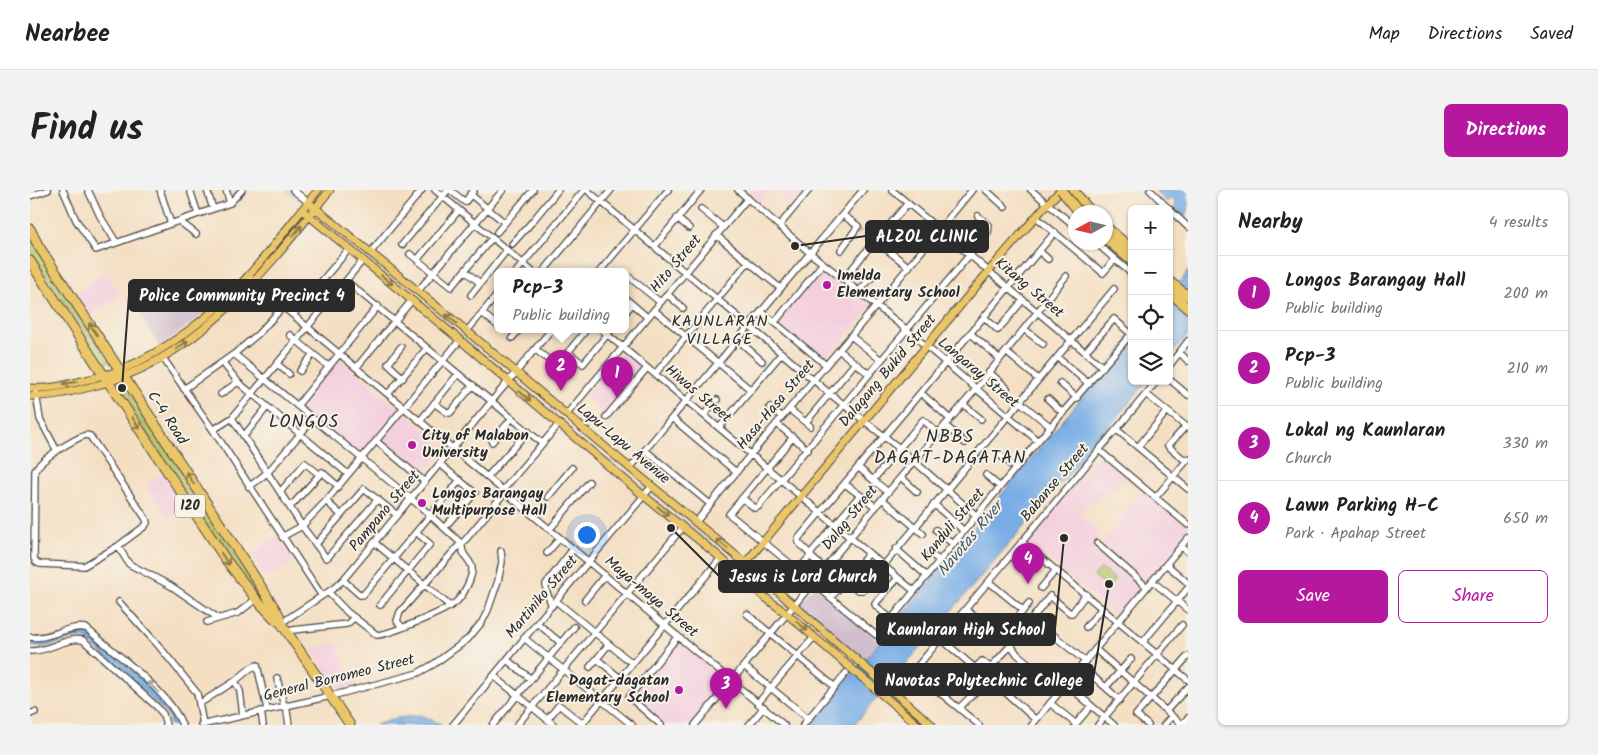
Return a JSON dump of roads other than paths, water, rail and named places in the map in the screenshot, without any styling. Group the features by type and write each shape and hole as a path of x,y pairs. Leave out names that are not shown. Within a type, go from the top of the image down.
{"highway":[{"path":"1060,190 1073,205"},
{"path":"1074,190 1086,205"},
{"name":"C-4 Road","path":"30,229 38,245 279,615 280,623"},
{"path":"1113,231 1128,244"},
{"path":"1113,245 1128,259"},
{"name":"C-4 Road","path":"30,261 226,560 256,599 287,632 350,725"},
{"path":"1173,282 1188,296"},
{"path":"1170,295 1188,309"}],"main road":[{"path":"122,374 158,351 224,302 248,277 318,190"},
{"path":"33,396 79,390 163,358 213,322 254,283 330,190"},
{"path":"1060,190 1070,205"},
{"name":"Dalagang Bukid Street","path":"738,572 989,271 1060,190"},
{"name":"Lapu-Lapu Avenue","path":"308,202 630,468 648,491 683,527 918,725"},
{"name":"Lapu-Lapu Avenue","path":"302,210 580,442 648,491 696,522 746,563 932,725"},
{"path":"1113,249 1128,260"},
{"path":"1173,282 1188,292"},
{"path":"33,388 106,379"},
{"path":"580,442 588,432"}],"street":[{"path":"30,196 48,190"},
{"path":"63,190 76,220 96,250 230,203 242,190"},
{"path":"88,190 100,216 116,242"},
{"path":"160,190 171,224"},
{"path":"190,190 198,214"},
{"path":"207,190 213,209"},
{"path":"226,190 230,203"},
{"name":"Lapu-Lapu Avenue","path":"293,190 308,202"},
{"path":"370,253 422,190"},
{"path":"435,190 528,268"},
{"path":"402,246 449,190 465,202 472,192 505,223"},
{"path":"418,292 503,190"},
{"path":"497,232 533,190"},
{"path":"512,244 532,223 558,190"},
{"path":"520,268 586,190 829,393 899,448 977,516"},
{"path":"546,268 611,190"},
{"path":"602,268 668,190"},
{"path":"655,246 701,190"},
{"name":"Langaray Street","path":"738,190 810,253 908,330 1038,442"},
{"path":"779,226 809,190"},
{"path":"630,468 863,190"},
{"name":"Kitang Street","path":"892,190 1103,367"},
{"path":"899,195 903,190"},
{"name":"Hasa-Hasa Street","path":"696,522 750,454 878,305 972,190"},
{"path":"986,190 1005,207"},
{"path":"1031,190 1068,221"},
{"path":"1150,190 1165,205"},
{"name":"Hito Street","path":"566,414 748,198"},
{"path":"844,279 908,203"},
{"path":"701,209 723,227"},
{"path":"417,260 459,210"},
{"path":"1173,213 1188,227"},
{"path":"841,250 858,227 843,214"},
{"path":"742,498 755,508 758,507 808,450 989,231 989,225 978,216"},
{"path":"1036,217 1103,273 1115,259"},
{"path":"678,218 689,228"},
{"path":"179,221 196,234"},
{"path":"825,569 798,540 1055,232"},
{"path":"716,235 780,288"},
{"path":"410,254 451,287 492,238"},
{"path":"876,241 909,267"},
{"path":"293,315 349,249"},
{"path":"471,295 507,250"},
{"path":"1104,250 1128,270"},
{"path":"1039,251 1048,259"},
{"path":"213,430 232,418 363,260"},
{"path":"655,374 748,262"},
{"path":"774,322 823,263"},
{"path":"465,271 480,283"},
{"path":"859,291 875,274"},
{"name":"Dalag Street","path":"694,725 977,388 1066,276"},
{"name":"Maya-maya Street","path":"248,277 784,725"},
{"path":"629,277 660,302"},
{"path":"346,281 542,443"},
{"path":"846,580 860,591 1114,289"},
{"path":"667,294 683,308"},
{"path":"466,331 494,299"},
{"path":"356,368 412,300"},
{"path":"984,317 998,330 1023,300"},
{"path":"629,301 648,317"},
{"path":"629,308 632,304"},
{"path":"297,406 378,306"},
{"path":"184,390 223,363 258,334 283,307"},
{"path":"654,310 751,390"},
{"path":"761,311 826,365"},
{"path":"482,313 494,323"},
{"path":"1086,352 1114,318 1128,330"},
{"path":"1024,329 1043,344"},
{"path":"512,338 516,333"},
{"name":"Pampano Street","path":"280,623 343,580 548,333"},
{"path":"552,372 584,333"},
{"path":"568,352 583,364 608,333"},
{"name":"Hiwas Street","path":"610,333 622,347 914,591"},
{"path":"970,333 1000,359"},
{"path":"290,335 329,368"},
{"path":"851,336 881,360"},
{"name":"Kanduli Street","path":"898,578 875,604 890,618 893,617 1000,487 1128,337"},
{"path":"282,537 302,526 326,501 460,340"},
{"path":"738,340 762,361"},
{"path":"1173,362 1188,341"},
{"path":"401,347 388,364 403,378"},
{"path":"388,394 426,348"},
{"path":"535,349 556,366"},
{"path":"839,350 869,374"},
{"path":"1006,352 1038,379"},
{"path":"719,428 782,353"},
{"path":"234,354 411,498 461,544 463,554 472,565 467,586 460,598 450,606 383,634 377,635 354,618 328,592"},
{"path":"300,372 313,354"},
{"path":"1180,354 1188,360"},
{"path":"1056,357 1089,384"},
{"path":"163,358 213,430 322,596"},
{"path":"223,363 238,382 348,474"},
{"path":"277,364 289,374"},
{"path":"789,409 808,424 829,393 855,364"},
{"path":"606,417 647,368"},
{"path":"989,372 1007,388"},
{"path":"420,421 458,374"},
{"path":"220,394 238,382"},
{"path":"1173,382 1188,395"},
{"path":"1060,383 1077,398"},
{"path":"434,403 450,413 472,385"},
{"name":"Babanse Street","path":"959,708 915,671 916,668 1153,385"},
{"path":"33,388 33,396 40,419 57,451"},
{"path":"921,393 950,419"},
{"path":"1146,394 1187,427 1168,446 1187,460 1156,497"},
{"path":"704,415 718,400"},
{"path":"1048,400 1063,413"},
{"path":"1020,402 1051,427"},
{"path":"963,404 981,419"},
{"path":"244,436 267,406"},
{"path":"770,407 782,417"},
{"path":"1138,447 1167,411"},
{"path":"232,418 302,526 326,558 378,499"},
{"path":"492,442 512,418"},
{"path":"672,418 736,472"},
{"path":"250,487 268,472 313,419"},
{"path":"873,480 923,420 938,433"},
{"path":"402,627 397,621 400,612 461,544 559,424"},
{"path":"777,424 808,450"},
{"path":"945,425 965,443"},
{"path":"1116,430 1188,489"},
{"path":"487,477 528,431"},
{"path":"86,434 90,436 146,519 147,523 145,526 118,546 84,566 40,564 34,558 35,471 37,466 57,451 86,434"},
{"path":"792,437 729,514 799,569 860,495"},
{"path":"376,441 424,482"},
{"path":"645,450 710,504"},
{"path":"1099,450 1188,525"},
{"path":"1000,455 1016,469"},
{"path":"280,491 305,462 320,475"},
{"path":"440,464 475,493 444,528"},
{"path":"548,497 572,468"},
{"path":"859,468 888,492"},
{"path":"290,506 322,472 338,486"},
{"path":"986,474 1000,487"},
{"path":"901,477 917,492"},
{"path":"343,580 362,596 460,480"},
{"path":"550,529 589,482"},
{"path":"845,484 876,507"},
{"path":"316,544 364,488 397,515"},
{"name":"Martiniko Street","path":"453,725 648,491"},
{"path":"882,499 924,534"},
{"path":"326,501 341,515"},
{"path":"934,504 964,531"},
{"path":"517,725 683,527"},
{"path":"936,530 953,544"},
{"path":"380,605 430,544 416,532"},
{"path":"547,553 560,538"},
{"path":"1005,692 1034,722 1188,538"},
{"path":"1022,542 1188,680"},
{"path":"375,543 450,606"},
{"path":"1097,543 1147,586"},
{"path":"118,546 129,564 171,586 218,618"},
{"path":"1181,546 1188,552"},
{"path":"552,606 546,590 546,584 573,549"},
{"path":"896,549 927,576"},
{"name":"General Borromeo Street","path":"202,725 331,696 418,673 434,664 468,639 482,622 498,581 502,562 501,551"},
{"path":"830,598 869,553"},
{"path":"930,554 939,560"},
{"path":"547,720 559,705 582,725 721,558"},
{"path":"1166,564 1188,583"},
{"path":"1041,588 1056,570"},
{"path":"585,600 605,575"},
{"path":"1152,581 1188,610"},
{"path":"989,582 1023,610"},
{"path":"813,583 876,636"},
{"path":"1143,642 1188,588"},
{"path":"991,668 1050,596 1072,613 1086,594"},
{"path":"207,622 238,613 256,599"},
{"path":"556,601 632,663"},
{"path":"119,602 158,645 196,693 202,725"},
{"path":"1027,625 1018,617 1029,603"},
{"path":"1086,628 1102,608"},
{"path":"966,610 985,625"},
{"path":"747,614 834,687"},
{"path":"287,632 347,624 354,618"},
{"path":"537,623 561,643"},
{"path":"1098,725 1182,625"},
{"path":"493,725 574,627"},
{"path":"30,637 40,637 86,628 147,680 167,700 176,710 182,725"},
{"path":"1052,634 1120,700"},
{"path":"661,725 629,697 678,636"},
{"path":"758,703 814,637"},
{"path":"524,638 632,725"},
{"path":"30,651 42,650 74,640 83,640 158,707 163,714 166,725"},
{"path":"941,640 975,668 982,660 996,672 959,708 979,725"},
{"path":"590,667 609,644"},
{"path":"1011,645 1017,654 1061,690"},
{"path":"1095,649 1182,724 1188,718"},
{"path":"1148,725 1136,715 1188,656"},
{"path":"596,659 620,678"},
{"path":"1106,687 1131,659"},
{"path":"507,660 531,679"},
{"path":"199,704 235,681 251,668 257,666 264,710 264,725"},
{"path":"744,666 808,719"},
{"path":"803,725 846,674"},
{"path":"494,676 554,725"},
{"path":"277,678 289,725"},
{"path":"235,681 240,691 243,715"},
{"path":"1066,684 1114,725"},
{"path":"1166,711 1188,686"},
{"path":"1050,703 1076,725 1091,706"},
{"path":"749,725 764,707"},
{"path":"1164,725 1172,716"}],"water":[{"path":"1155,190 1184,190 1188,193 1188,211 1184,217 1174,209 1176,203 1171,198 1167,202"},
{"path":"1188,271 1188,335 1173,352 1173,288"},
{"name":"Navotas River","path":"1128,342 1128,385 1145,385 854,725 809,725"},
{"path":"82,629 98,640 166,701 176,716 178,725 170,725 169,718 163,710 85,638 71,639 51,645 30,646 30,641 38,642 59,636 60,638 66,637 66,633"},
{"path":"420,715 443,725 375,725 398,718"}],"waterway":[{"path":"287,190 302,203"},
{"path":"317,215 505,373"},
{"path":"517,382 579,436"},
{"path":"583,440 645,489"},
{"path":"650,493 738,565"},
{"path":"743,570 787,609"},
{"path":"792,613 858,668"}],"tunnel":[{"path":"859,227 875,240"}],"place":[{"name":"ALZOL CLINIC","path":"795,246"},
{"name":"Imelda Elementary School","path":"827,285"},
{"name":"Police Community Precinct 4","path":"122,388"},
{"name":"Pcp-3","path":"561,391"},
{"name":"Longos Barangay Hall","path":"617,398"},
{"name":"City of Malabon University","path":"412,445"},
{"name":"Longos Barangay Multipurpose Hall","path":"422,503"},
{"name":"Jesus is Lord Church","path":"671,528"},
{"name":"Kaunlaran High School","path":"1064,538"},
{"name":"Lawn Parking H-C","path":"1028,584"},
{"name":"Navotas Polytechnic College","path":"1109,584"},
{"name":"Dagat-dagatan Elementary School","path":"679,690"},
{"name":"Lokal ng Kaunlaran","path":"726,709"}],"district":[{"name":"KAUNLARAN VILLAGE","path":"720,330"},
{"name":"LONGOS","path":"304,422"},
{"name":"NBBS DAGAT-DAGATAN","path":"950,447"}]}
